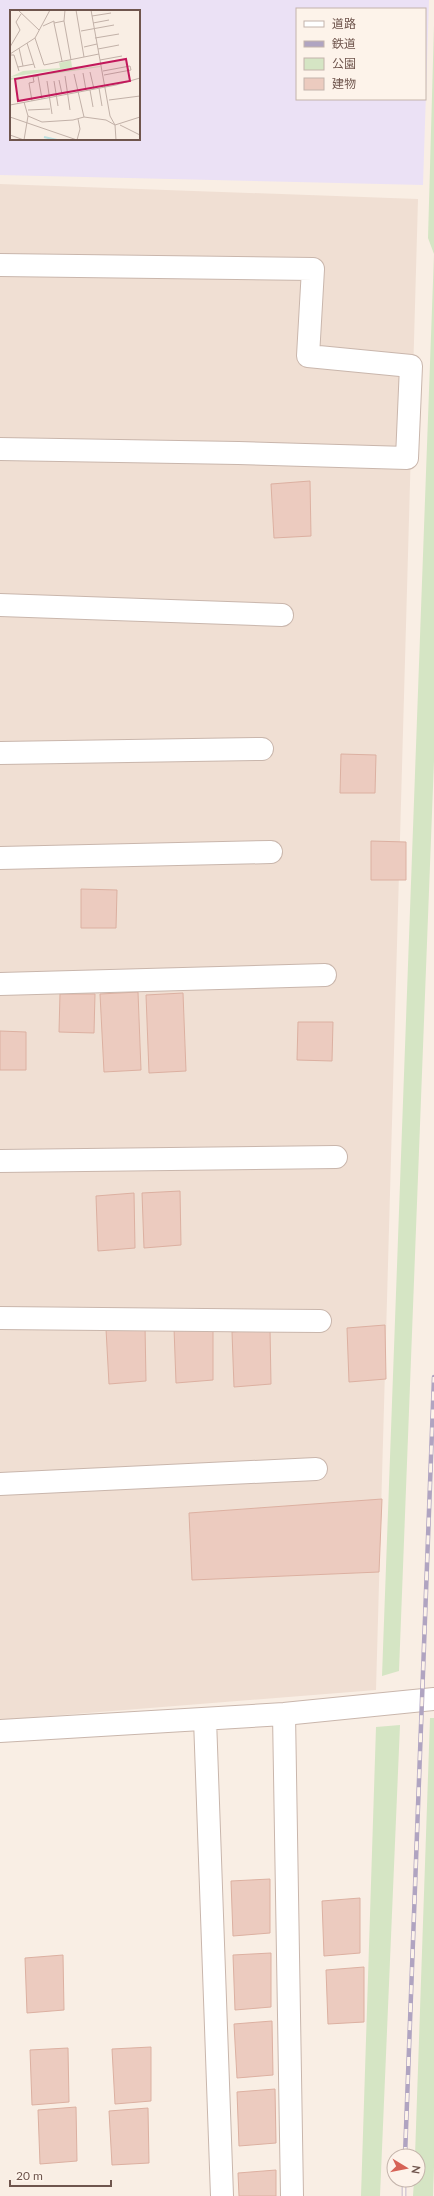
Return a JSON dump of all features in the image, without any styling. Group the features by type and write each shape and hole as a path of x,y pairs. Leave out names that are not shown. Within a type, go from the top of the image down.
{"street":[{"path":"0,265 313,269 308,356 411,366 407,458 230,452 0,449"},
{"path":"0,605 282,615"},
{"path":"0,753 262,749"},
{"path":"0,858 271,852"},
{"path":"0,984 325,975"},
{"path":"0,1161 336,1157"},
{"path":"0,1318 320,1321"},
{"path":"0,1484 316,1469"},
{"path":"0,1731 284,1714 434,1699"},
{"path":"284,1714 292,2196"},
{"path":"205,1719 222,2196"}],"shaded area":[{"path":"0,0 429,0 426,92 426,8 296,8 296,100 426,100 423,185 0,175"},
{"path":"0,184 418,199 376,1690 0,1720"}],"green space":[{"path":"434,25 434,254 428,238"},
{"path":"434,254 434,761 399,1671 382,1676"},
{"path":"430,1718 434,1718 433,2196 413,2196 414,2188 426,2188 426,2148 415,2148"},
{"path":"400,1725 380,2196 361,2196 376,1727"}],"building":[{"path":"310,481 311,536 274,538 271,484"},
{"path":"341,754 376,755 375,793 340,793"},
{"path":"371,841 406,842 406,880 371,880"},
{"path":"81,889 117,890 116,928 81,928"},
{"path":"138,992 141,1070 104,1072 100,994"},
{"path":"183,993 186,1071 149,1073 146,995"},
{"path":"60,994 95,994 94,1033 59,1032"},
{"path":"298,1022 333,1022 332,1061 297,1060"},
{"path":"0,1031 26,1032 26,1070 0,1070"},
{"path":"180,1191 181,1245 144,1248 142,1193"},
{"path":"134,1193 135,1248 98,1251 96,1196"},
{"path":"213,1325 213,1380 176,1383 174,1328"},
{"path":"385,1325 386,1379 349,1382 347,1328"},
{"path":"145,1326 146,1381 109,1384 106,1329"},
{"path":"270,1329 271,1384 234,1387 232,1332"},
{"path":"382,1499 379,1572 192,1580 189,1513"},
{"path":"270,1879 270,1933 233,1936 231,1881"},
{"path":"360,1898 360,1953 324,1956 322,1901"},
{"path":"271,1953 271,2007 235,2010 233,1955"},
{"path":"63,1955 64,2010 27,2013 25,1958"},
{"path":"364,1967 364,2022 328,2024 326,1970"},
{"path":"272,2021 273,2075 237,2078 234,2024"},
{"path":"151,2047 151,2101 115,2104 112,2049"},
{"path":"68,2048 69,2102 32,2105 30,2050"},
{"path":"275,2089 276,2143 239,2146 237,2092"},
{"path":"76,2107 77,2161 40,2164 38,2110"},
{"path":"148,2108 149,2163 112,2165 109,2111"},
{"path":"276,2170 276,2196 239,2196 238,2173"}],"railway":[{"path":"405,2148 434,1377"},
{"path":"404,2188 404,2196"}]}
